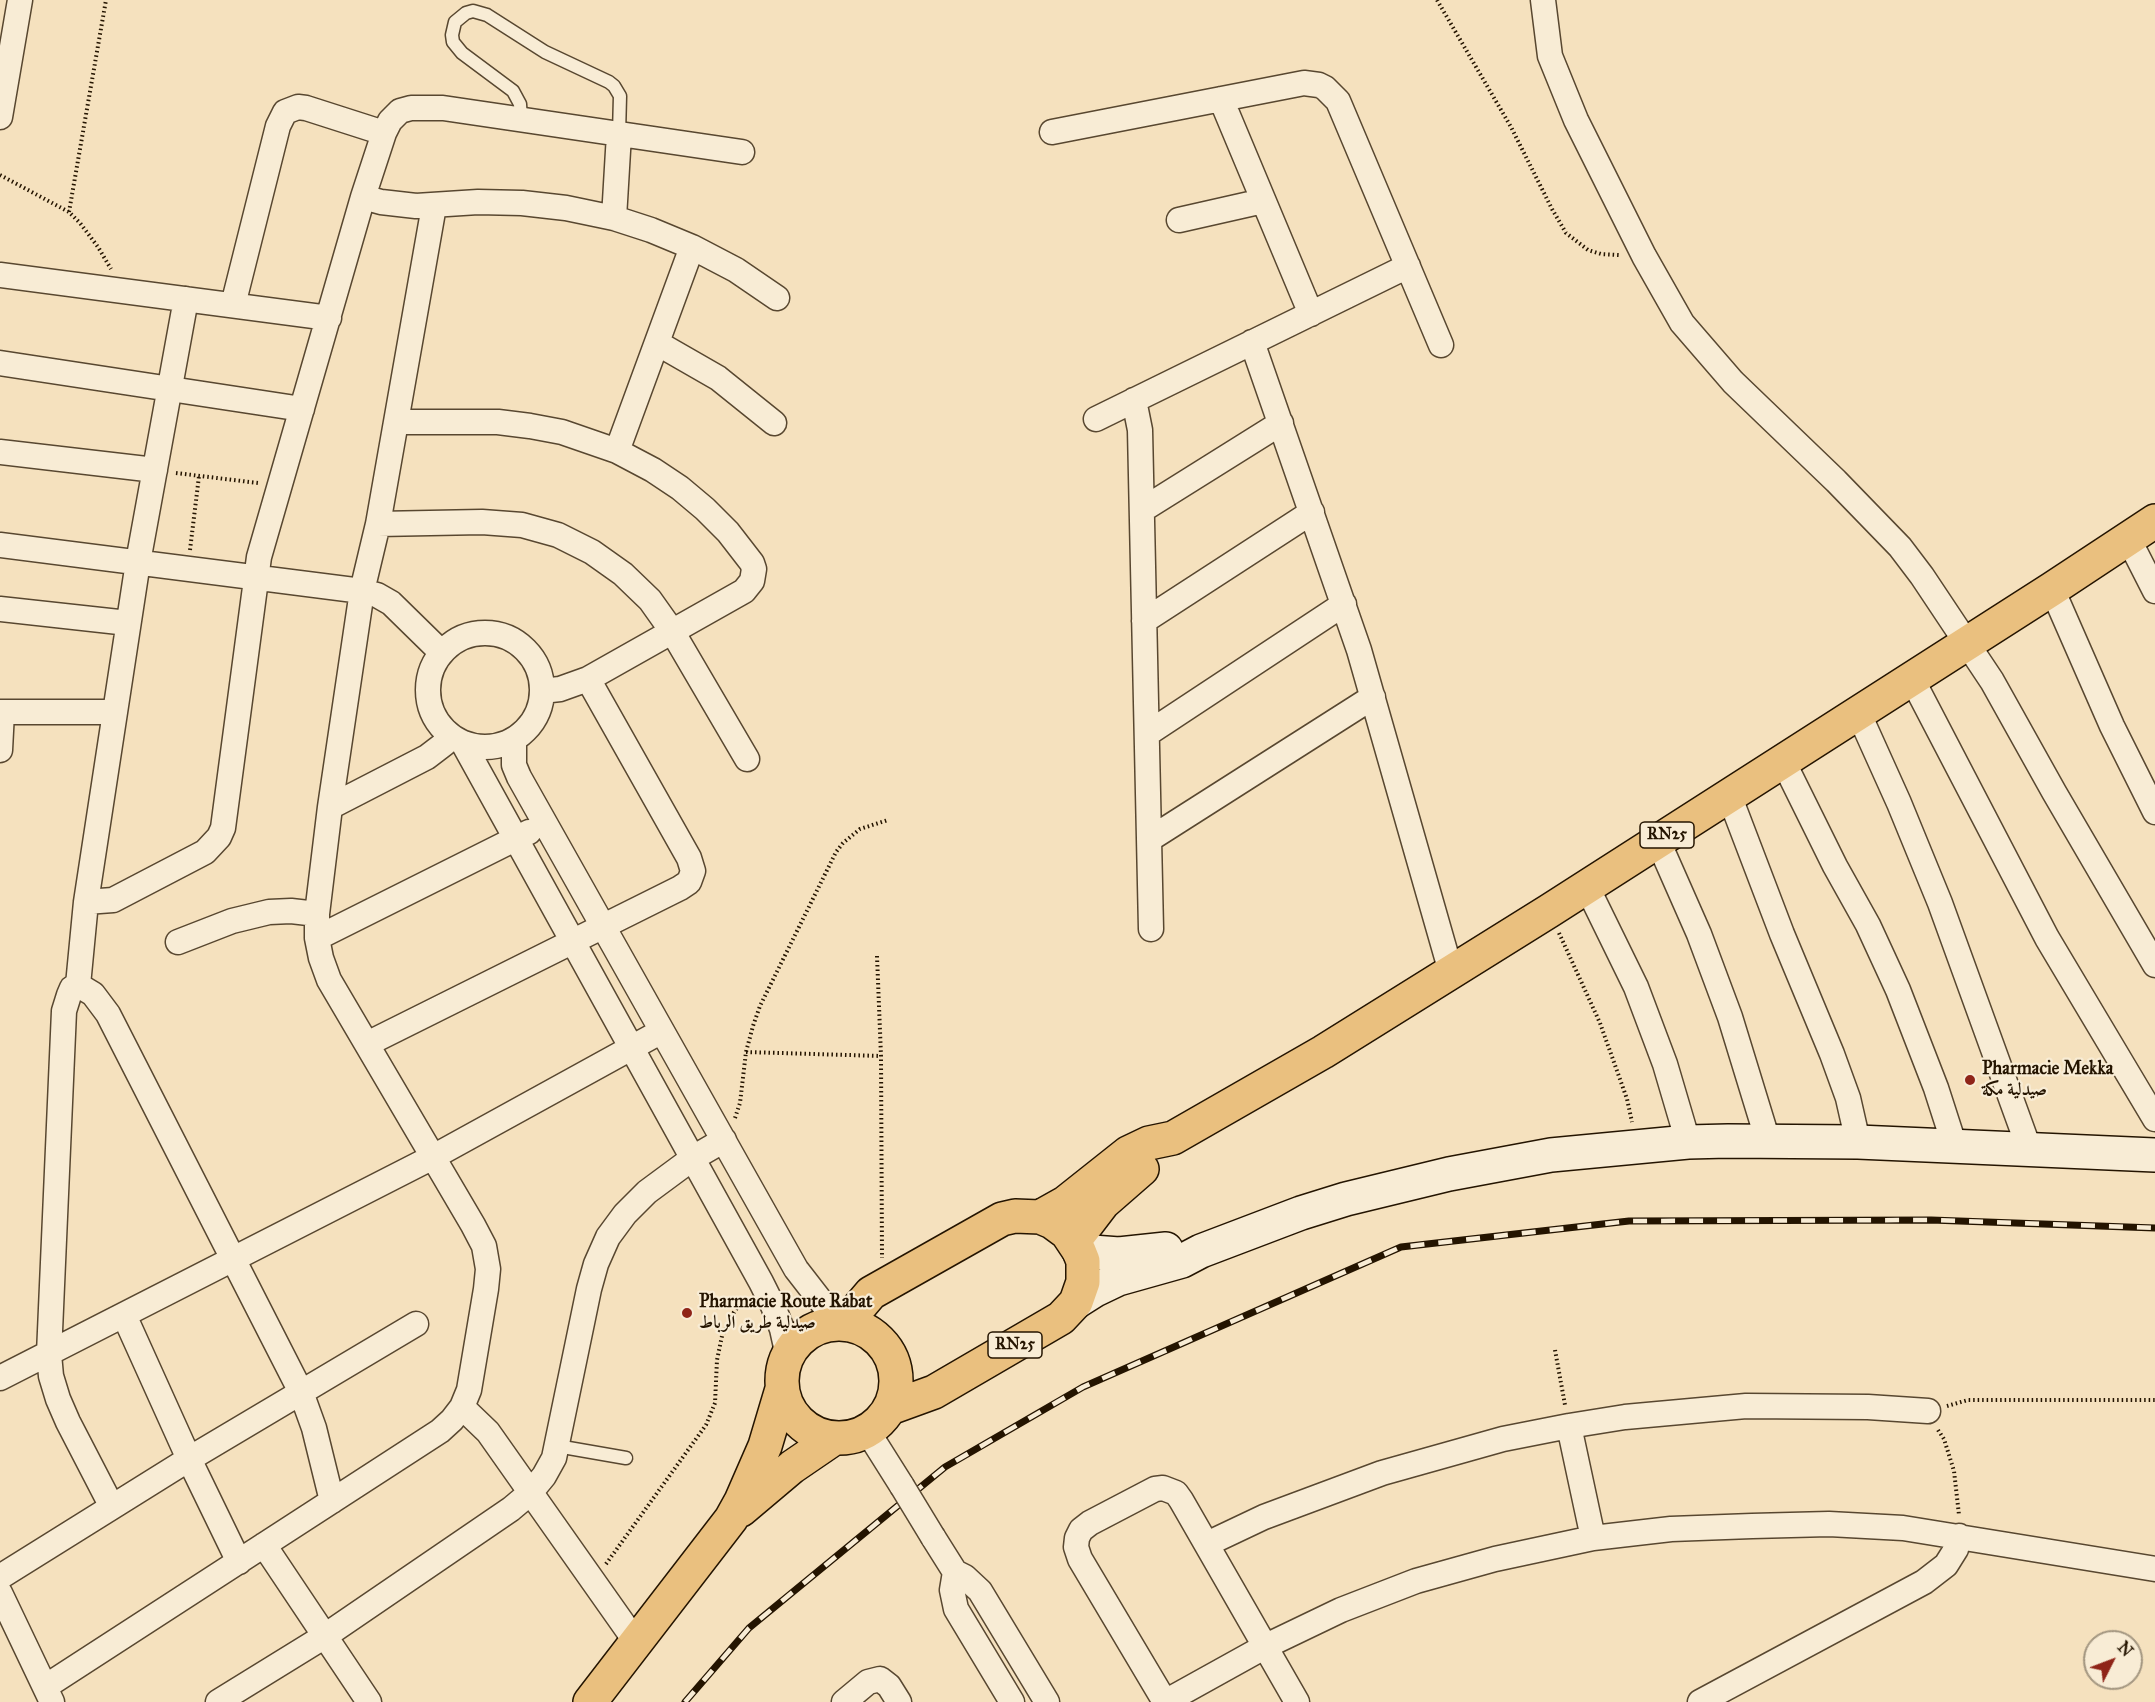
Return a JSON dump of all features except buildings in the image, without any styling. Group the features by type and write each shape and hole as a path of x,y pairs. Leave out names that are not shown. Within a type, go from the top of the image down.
{"main road":[{"name":"RN25","path":"846,1325 861,1302 882,1286 1002,1220 1015,1216 1040,1217 1065,1203 1128,1153 1149,1143 1173,1138 1294,1070 1587,887 2155,521"},
{"name":"RN25","path":"1077,1246 1103,1203 1159,1156 1173,1138"},
{"path":"1076,1302 1107,1284 1182,1261 1201,1251 1301,1213 1369,1193 1503,1163 1551,1155 1688,1142 1768,1141 1858,1142 2155,1155"},
{"path":"1040,1217 1059,1226 1077,1246 1084,1272 1076,1302"},
{"path":"1077,1246 1119,1254 1170,1248 1201,1251"},
{"name":"RN25","path":"868,1432 883,1419 891,1408 921,1398 946,1385 1061,1318 1076,1302"},
{"path":"590,1702 731,1519 765,1446 782,1389 782,1378 788,1356 799,1340 815,1329 833,1324 860,1328 878,1339 890,1356 896,1376 891,1408"},
{"path":"782,1389 791,1413 809,1431 833,1439 849,1438 868,1432"},
{"path":"731,1519 784,1474 833,1439"}],"street":[{"path":"0,117 20,0"},
{"path":"1543,0 1550,56 1558,79 1644,256 1682,323 1733,382 1836,481 1900,547 1922,576 1992,681 2155,965"},
{"path":"1052,132 1304,83 1319,85 1333,94 1338,101 1442,345"},
{"path":"1221,99 1311,314"},
{"path":"233,305 278,126 285,112 298,107 306,108 384,133"},
{"path":"86,902 104,902 121,897 205,852 219,837 223,828 256,576 264,535 363,197 390,121 400,111 411,108 443,108 742,152"},
{"path":"614,218 619,134"},
{"path":"363,197 399,205 522,203 566,208 614,218 692,247 736,270 777,298"},
{"path":"1179,220 1263,201"},
{"path":"0,1593 48,1695 264,1545 440,1431 462,1407 471,1382 488,1269 484,1246 329,980 316,938 330,807 362,591 378,524 434,206"},
{"path":"617,451 692,247"},
{"path":"1096,419 1408,266"},
{"path":"0,275 329,318"},
{"path":"78,985 86,902 128,623 186,299"},
{"path":"1252,342 1344,604 1373,697 1451,972"},
{"path":"657,343 718,378 774,423"},
{"path":"0,363 302,409"},
{"path":"1134,400 1140,430 1151,929"},
{"path":"397,422 498,422 530,426 562,432 617,451 653,470 697,502 728,532 752,563 754,569 752,581 744,591 574,686 542,691"},
{"path":"1142,510 1281,423"},
{"path":"0,452 154,470"},
{"path":"1144,621 1312,512"},
{"path":"378,524 482,522 522,525 558,535 592,552 623,574 650,600 672,631 747,759"},
{"path":"2128,538 2155,591"},
{"path":"0,544 362,591 377,595 391,603 441,652"},
{"path":"2052,589 2112,726 2155,812"},
{"path":"1147,734 1344,604"},
{"path":"0,609 128,623"},
{"path":"330,807 427,757 444,744 457,740 476,747 489,747 502,745 514,739 535,719 540,705 542,691 540,673 532,657 520,645 505,636 488,632 470,634 454,640 441,652 432,665 427,696 431,711 439,725 457,740 516,839 632,1047 761,1282 776,1314 788,1356"},
{"path":"367,1044 685,885 691,876 692,865 588,679"},
{"path":"1912,679 2047,938 2155,1119"},
{"path":"1150,839 1373,697"},
{"path":"0,750 1,712 115,712"},
{"path":"1858,712 1940,903 2030,1150"},
{"path":"514,739 514,765 796,1269 827,1309 846,1325"},
{"path":"1783,761 1835,866 1868,926 1898,990 1932,1078 1955,1147"},
{"path":"1730,795 1782,934 1832,1054 1848,1098 1858,1142"},
{"path":"316,938 545,823"},
{"path":"1658,841 1699,934 1730,1017 1768,1141"},
{"path":"1587,887 1636,987 1665,1064 1688,1142"},
{"path":"178,942 232,921 268,912 291,911 317,914"},
{"path":"78,985 93,994 108,1014 301,1392 314,1428 332,1501"},
{"path":"78,985 72,988 64,1011 49,1354 51,1376 58,1399 112,1507"},
{"path":"0,1378 433,1157 662,1031"},
{"path":"218,1702 325,1636 512,1509 530,1493 544,1476 554,1458 589,1289 596,1264 608,1238 625,1214 647,1192 693,1158 724,1140"},
{"path":"124,1315 189,1459 239,1562"},
{"path":"0,1577 189,1459 416,1324"},
{"path":"1207,1544 1283,1509 1382,1473 1442,1454 1569,1426 1625,1417 1746,1406 1868,1407 1928,1411"},
{"path":"462,1407 489,1432 636,1642"},
{"path":"1569,1426 1593,1538"},
{"path":"868,1432 955,1572 965,1577 980,1591 1047,1702"},
{"path":"1297,1702 1266,1646 1207,1544 1176,1493 1163,1488 1155,1489 1081,1530 1076,1547 1080,1559 1165,1702 1266,1646 1341,1610 1416,1581 1495,1559 1593,1538 1671,1529 1829,1524 1903,1528 2155,1569"},
{"path":"1700,1702 1924,1582 1946,1565 1956,1549 1959,1536"},
{"path":"264,1545 369,1702"},
{"path":"955,1572 951,1590 956,1609 1012,1702"},
{"path":"843,1702 868,1682 880,1679 889,1686 899,1702"}],"lane":[{"path":"521,120 520,104 513,91 462,53 453,42 455,22 466,13 473,11 487,15 545,52 609,82 620,96 619,134"},
{"path":"557,1446 626,1458"}],"path":[{"path":"69,212 106,0"},
{"path":"1437,0 1511,127 1566,233 1588,250 1601,254 1644,256"},
{"path":"0,176 69,212 98,247 119,291"},
{"path":"154,470 279,485"},
{"path":"188,568 199,476"},
{"path":"724,1140 740,1103 746,1052 760,1006 836,852 851,835 861,829 888,820"},
{"path":"1549,911 1600,1023 1627,1099 1638,1146"},
{"path":"877,956 881,1056 882,1286"},
{"path":"746,1052 881,1056"},
{"path":"593,1581 706,1425 715,1403 717,1360 722,1336 734,1312 747,1294 761,1282"},
{"path":"1555,1350 1569,1426"},
{"path":"1959,1536 1959,1503 1954,1471 1944,1439 1928,1411 1968,1400 2155,1400"}],"railway":[{"path":"685,1702 749,1628 945,1467 1083,1387 1401,1247 1629,1221 1931,1220 2155,1228"}],"place":[{"name":"Pharmacie Mekka صيدلية مكة","path":"1970,1080"},
{"name":"Pharmacie Route Rabat صيدلية طريق الرباط","path":"687,1313"}]}
